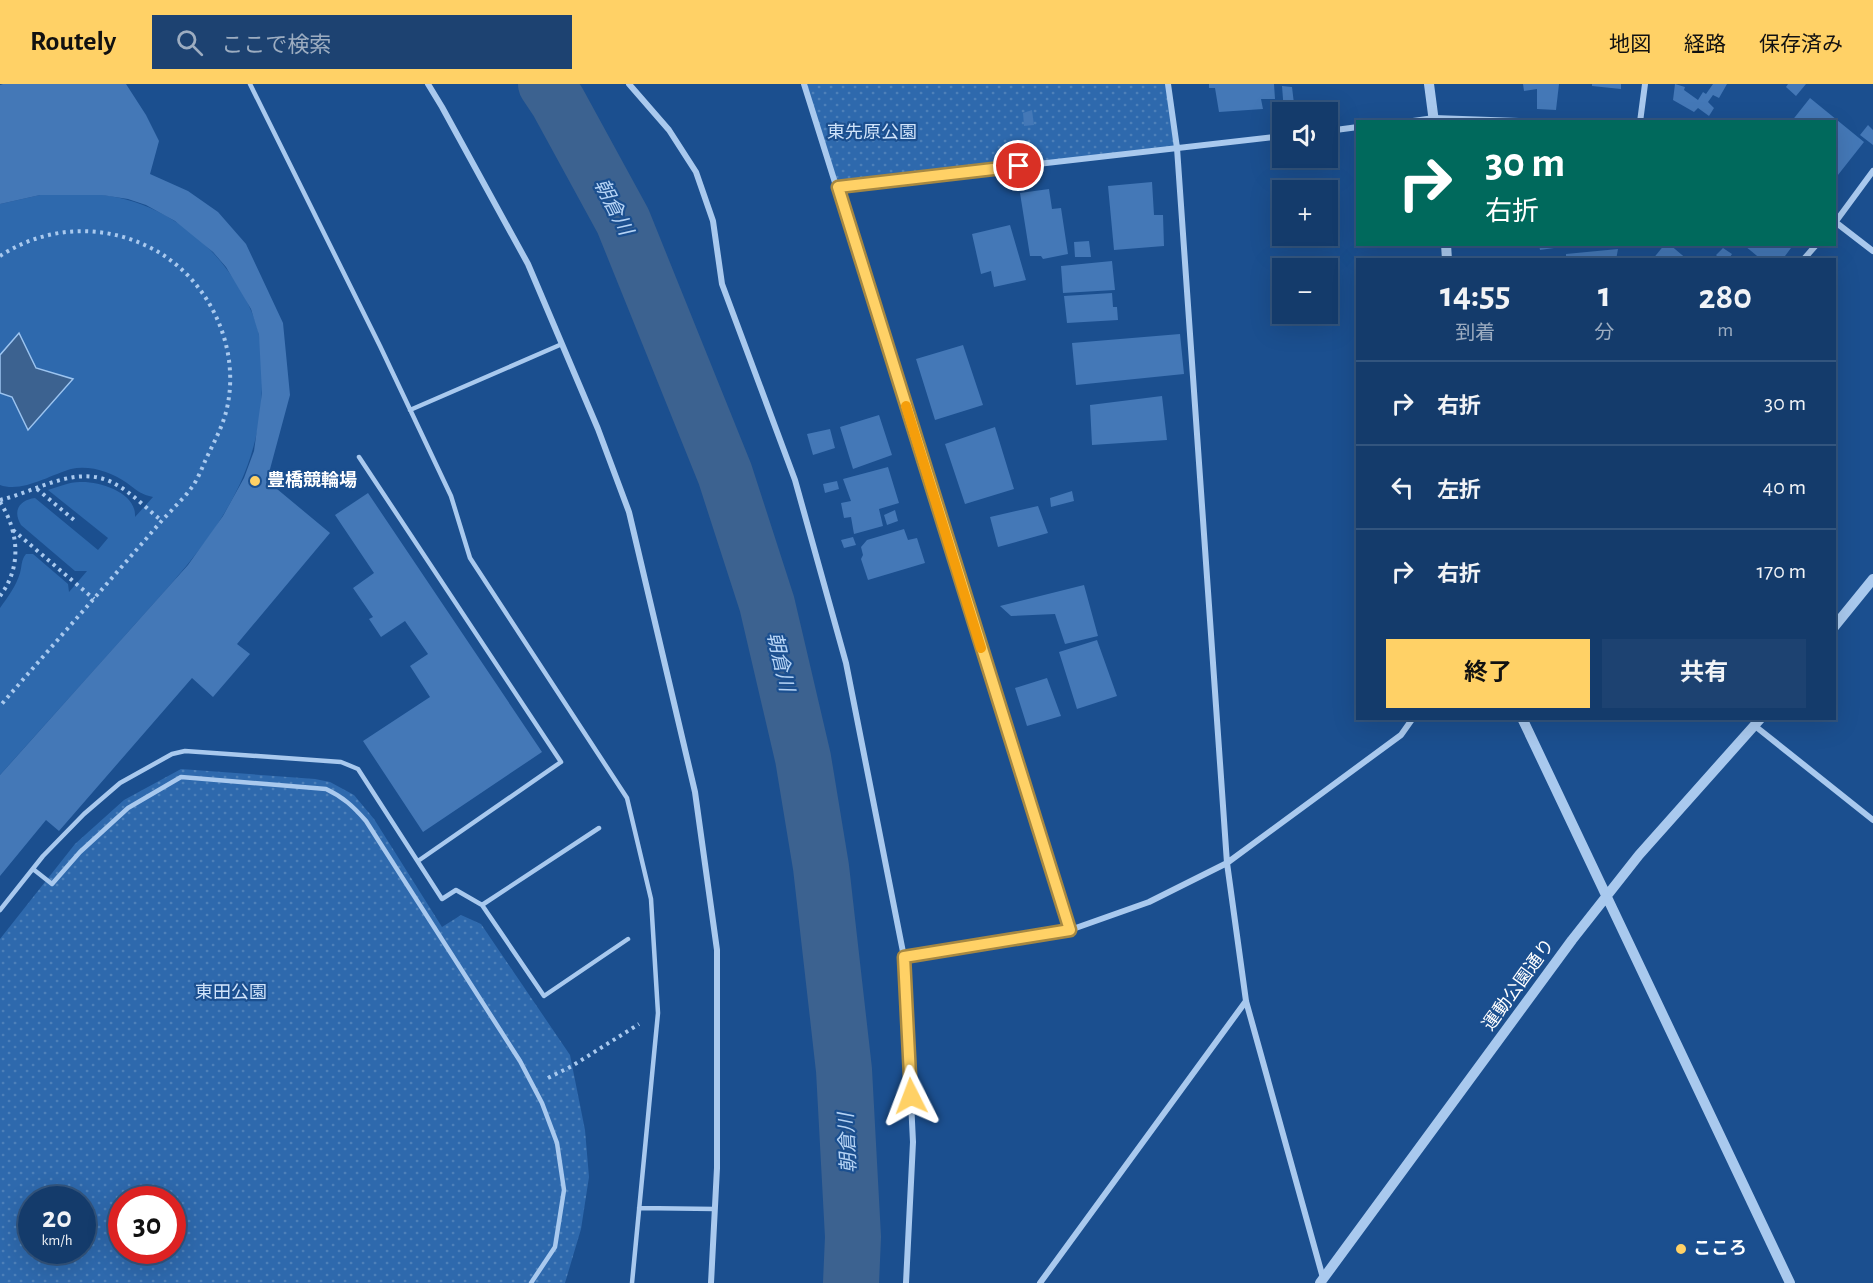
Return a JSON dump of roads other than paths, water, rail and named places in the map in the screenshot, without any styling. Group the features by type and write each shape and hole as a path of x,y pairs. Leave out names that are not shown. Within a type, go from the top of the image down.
{"street":[{"path":"428,84 528,264 598,429 629,512 695,792 717,950 717,1168 711,1283"},
{"path":"629,84 669,130 696,172 713,221 722,284 795,480 846,663 904,957 913,1142 906,1283"},
{"path":"804,84 1070,930"},
{"path":"1168,84 1177,148 1227,862 1246,1000 1322,1282"},
{"path":"1429,84 1434,120"},
{"path":"1640,120 1645,84"},
{"path":"1338,130 1356,127"},
{"path":"838,187 1272,137"},
{"path":"1836,221 1873,171"},
{"path":"1836,223 1873,251"},
{"path":"1805,258 1814,246"},
{"path":"1836,625 1873,579"},
{"path":"904,957 1070,930 1149,902 1227,862 1401,735 1412,720"},
{"path":"1523,720 1790,1283"},
{"path":"1758,722 1873,820"},
{"name":"運動公園通り","path":"1322,1282 1572,940 1639,855 1758,722"},
{"path":"1040,1283 1246,1000"}],"lane":[{"path":"250,84 451,496 470,558 627,798 651,899 658,1013 632,1283"},
{"path":"410,410 562,344"},
{"path":"359,458 561,762 418,861"},
{"path":"0,910 33,868 84,814 120,783 172,754 185,751 341,762 358,769 442,899 456,890 482,905 544,996 628,939"},
{"path":"33,868 52,884 80,852 128,808 181,777 326,789 342,796 353,805 366,821 520,1061 542,1103 557,1143 564,1190 555,1247 531,1283"},
{"path":"482,905 599,828"},
{"path":"639,1208 715,1209"}],"waterway":[{"name":"朝倉川","path":"546,84 623,221 725,474 767,604 803,758 821,867 844,1070 853,1237 851,1283"}],"place":[{"name":"豊橋競輪場","path":"255,481"},
{"name":"こころ","path":"1681,1249"}],"park label":[{"name":"東先原公園","path":"872,133"},
{"name":"東田公園","path":"231,993"}]}
